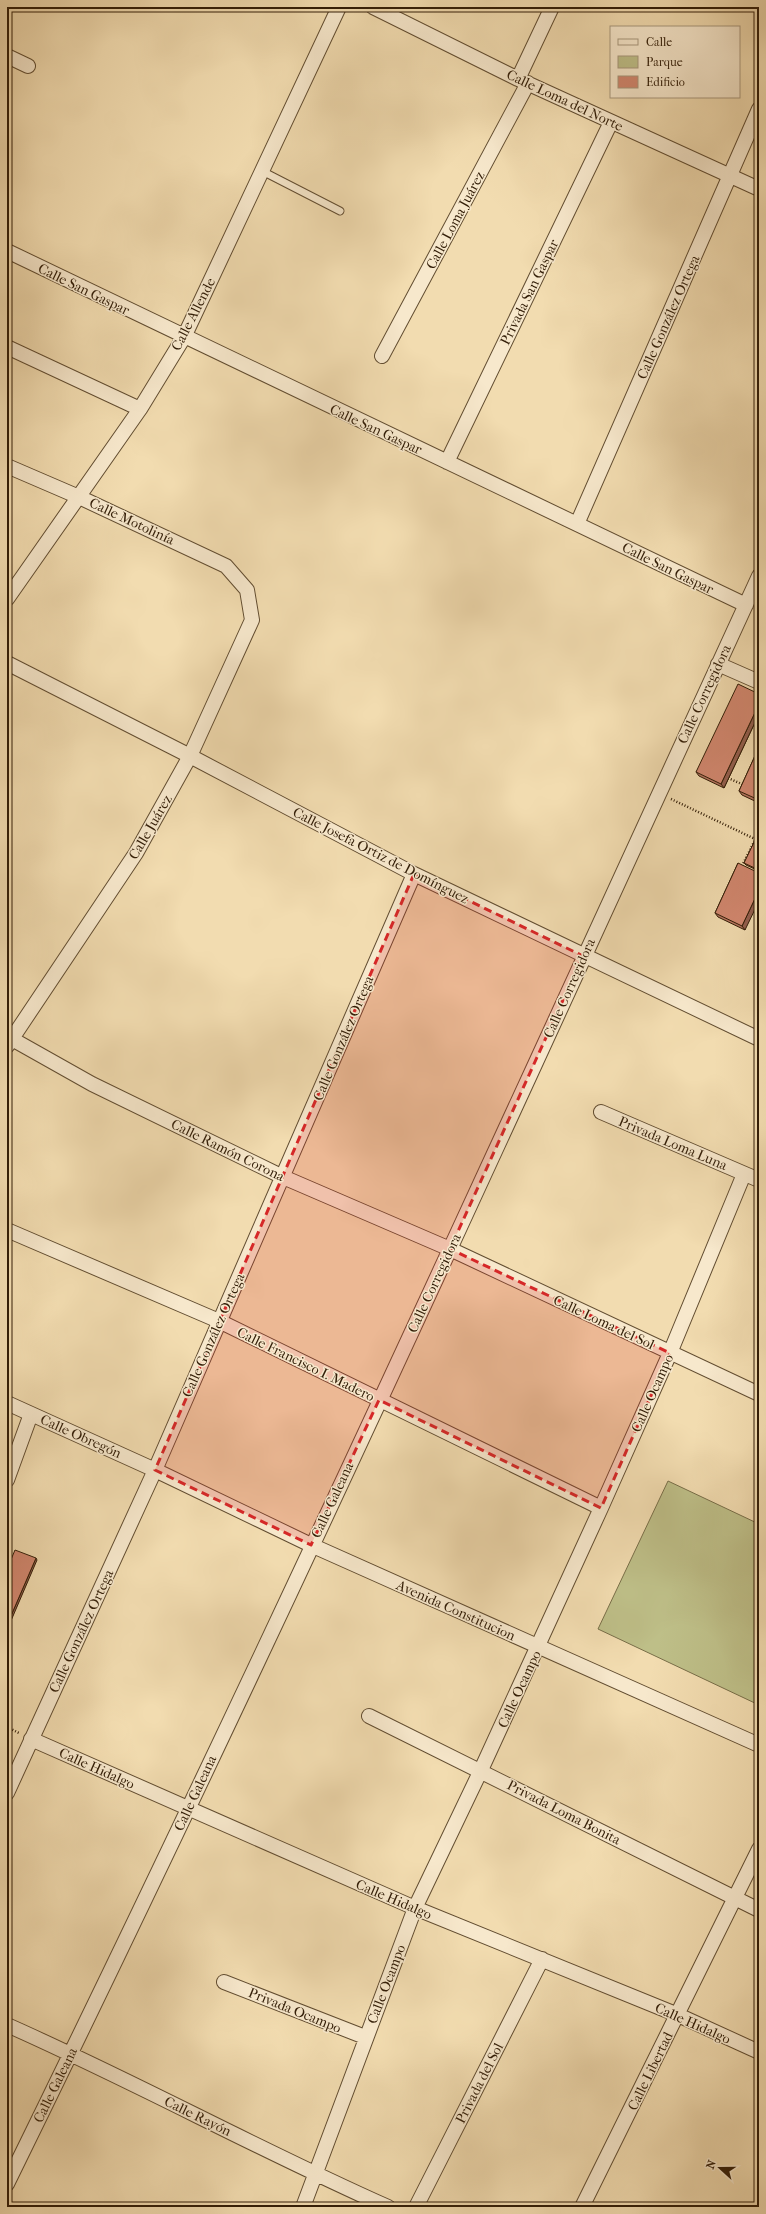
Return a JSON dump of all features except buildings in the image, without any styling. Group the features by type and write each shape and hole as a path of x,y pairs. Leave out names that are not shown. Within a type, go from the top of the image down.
{"street":[{"name":"Calle Allende","path":"7,598 140,409 184,337 339,7"},
{"name":"Calle Loma del Norte","path":"373,7 523,81 759,189"},
{"name":"Calle Loma Juárez","path":"382,356 523,81 552,7"},
{"path":"7,56 28,66"},
{"name":"Calle González Ortega","path":"577,524 759,109"},
{"name":"Privada San Gaspar","path":"447,462 611,122"},
{"name":"Calle San Gaspar","path":"7,251 746,605"},
{"path":"7,347 140,409"},
{"name":"Calle Motolinía","path":"7,466 79,497 226,566 247,590"},
{"name":"Calle Corregidora","path":"379,1400 450,1249 583,956 759,576"},
{"name":"Calle Juárez","path":"9,1043 136,853 190,756 252,620 247,590"},
{"name":"Calle Josefa Ortiz de Domínguez","path":"7,663 190,756 414,874 759,1039"},
{"path":"718,664 759,682"},
{"name":"Calle González Ortega","path":"7,1793 154,1470 284,1177 414,874"},
{"name":"Calle Ramón Corona","path":"9,1043 284,1177 450,1249"},
{"name":"Privada Loma Luna","path":"602,1112 759,1180"},
{"name":"Calle Ocampo","path":"303,2207 365,2038 415,1908 481,1770 601,1508 670,1353 744,1174"},
{"name":"Calle Francisco I. Madero","path":"7,1230 219,1321 601,1508"},
{"name":"Calle Loma del Sol","path":"450,1249 759,1394"},
{"name":"Calle Galeana","path":"7,2184 188,1808 379,1400"},
{"name":"Calle Obregón","path":"7,1403 154,1470"},
{"path":"7,1480 32,1414"},
{"name":"Avenida Constitucion","path":"154,1470 311,1545 759,1745"},
{"name":"Privada Loma Bonita","path":"369,1716 481,1770 759,1910"},
{"name":"Calle Hidalgo","path":"31,1739 415,1908 678,2015 759,2052"},
{"name":"Calle Libertad","path":"582,2207 759,1849"},
{"name":"Privada del Sol","path":"416,2207 542,1959"},
{"name":"Privada Ocampo","path":"224,1982 365,2038"},
{"name":"Calle Rayón","path":"7,2025 71,2053 316,2175 388,2207"}],"lane":[{"path":"262,171 340,211"}],"path":[{"path":"726,782 732,770"},
{"path":"728,778 746,786"},
{"path":"658,793 755,840"},
{"path":"740,869 759,832"},
{"path":"747,857 753,859"}],"highlighted area":[{"path":"414,874 583,956 450,1249 670,1353 601,1508 379,1400 311,1545 155,1470"}],"green space":[{"path":"668,1481 759,1524 759,1705 598,1629"}]}
